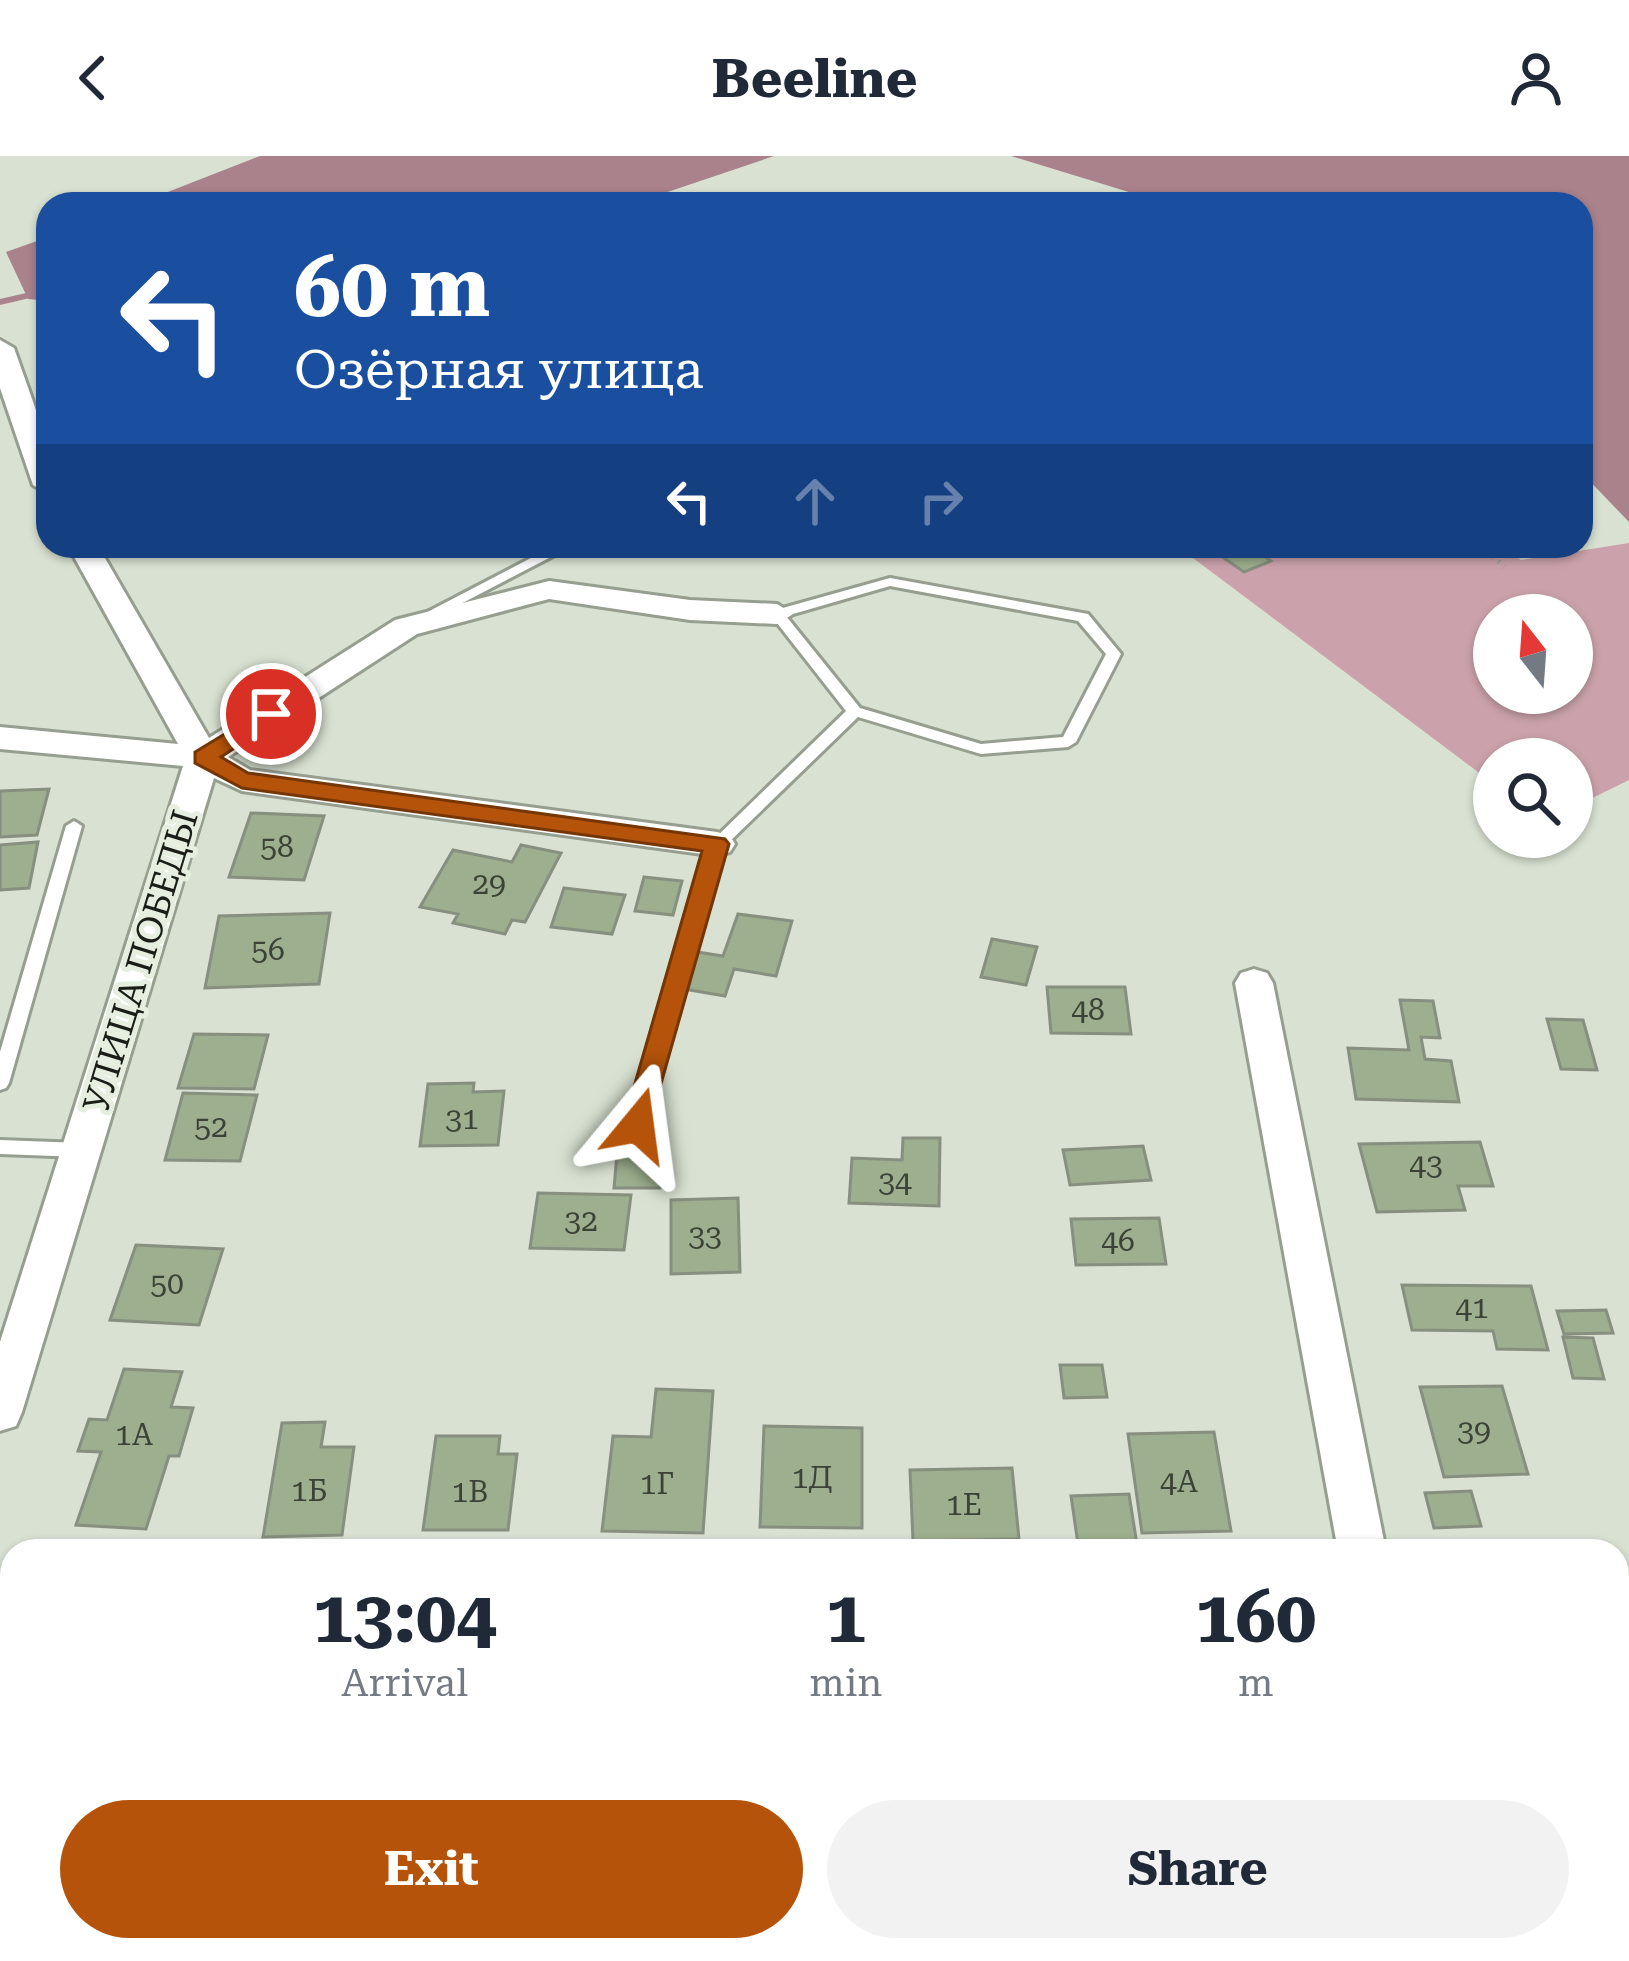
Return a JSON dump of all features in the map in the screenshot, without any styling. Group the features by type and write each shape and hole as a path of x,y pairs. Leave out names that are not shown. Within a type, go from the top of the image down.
{"street":[{"path":"0,348 36,450"},
{"path":"90,558 203,757"},
{"path":"203,757 406,627 549,590 690,610 777,614"},
{"path":"0,738 203,757 242,780 717,844"},
{"name":"УЛИЦА ПОБЕДЫ","path":"0,1412 203,757"},
{"path":"1254,983 1360,1539"}],"lane":[{"path":"406,627 541,558"},
{"path":"890,582 1083,617 1114,654 1068,742 981,749 855,711 777,614 890,582"},
{"path":"638,1125 717,844 855,711"},
{"path":"0,1083 74,826"},
{"path":"0,1147 81,1150"}],"path":[{"path":"1495,558 1504,567"}],"shaded area":[{"path":"260,156 774,156 668,192 168,192"},
{"path":"1011,156 1629,156 1629,522 1593,484 1593,192 1129,192"},
{"path":"36,241 36,300 28,299 6,252"},
{"path":"1629,543 1629,780 1593,798 1593,738 1473,738 1473,768 1193,558 1593,558 1593,549"}],"building":[{"path":"1224,558 1271,561 1244,572"},
{"path":"49,789 37,835 0,837 0,791"},
{"path":"251,813 324,816 304,880 229,877"},
{"path":"38,842 29,888 0,890 0,845"},
{"path":"521,845 561,853 525,922 512,920 505,934 453,923 458,914 420,907 453,850 512,862"},
{"path":"644,877 682,881 673,915 635,911"},
{"path":"564,888 625,895 612,934 551,927"},
{"path":"330,913 319,984 205,988 219,916"},
{"path":"738,914 792,921 776,976 734,969 725,996 684,989 697,952 723,956"},
{"path":"992,939 1037,947 1026,985 981,977"},
{"path":"1047,987 1125,987 1131,1034 1051,1033"},
{"path":"1400,1000 1433,1001 1440,1038 1421,1037 1425,1059 1451,1061 1459,1102 1356,1099 1348,1048 1409,1050"},
{"path":"1547,1019 1583,1020 1597,1070 1561,1069"},
{"path":"194,1034 268,1035 254,1089 178,1088"},
{"path":"474,1083 473,1092 504,1091 498,1145 420,1146 428,1084"},
{"path":"183,1093 257,1095 240,1161 165,1160"},
{"path":"903,1138 940,1138 939,1206 849,1203 852,1158 902,1160"},
{"path":"1480,1142 1493,1186 1458,1186 1465,1210 1377,1212 1359,1144"},
{"path":"1143,1146 1151,1180 1070,1185 1063,1150"},
{"path":"617,1153 662,1154 660,1188 614,1188"},
{"path":"538,1193 631,1195 624,1250 530,1248"},
{"path":"738,1198 740,1272 671,1274 671,1200"},
{"path":"1159,1218 1166,1264 1076,1265 1071,1219"},
{"path":"136,1245 223,1249 199,1325 110,1320"},
{"path":"1402,1285 1531,1286 1548,1350 1497,1349 1493,1331 1412,1330"},
{"path":"1606,1310 1613,1333 1564,1334 1557,1311"},
{"path":"1563,1337 1593,1338 1604,1379 1573,1378"},
{"path":"1060,1365 1102,1365 1107,1397 1064,1398"},
{"path":"124,1369 182,1372 171,1407 193,1408 179,1456 169,1456 146,1529 76,1525 101,1452 78,1451 89,1419 107,1420"},
{"path":"1502,1386 1528,1474 1444,1477 1420,1387"},
{"path":"656,1389 713,1391 703,1533 602,1531 613,1436 651,1437"},
{"path":"325,1422 321,1447 354,1447 342,1535 263,1537 282,1423"},
{"path":"764,1426 862,1428 862,1528 760,1527"},
{"path":"1214,1432 1231,1531 1142,1533 1128,1434"},
{"path":"436,1436 500,1436 498,1454 517,1454 508,1530 423,1530"},
{"path":"1012,1468 1019,1539 913,1539 910,1470"},
{"path":"1471,1491 1481,1526 1434,1528 1425,1493"},
{"path":"1129,1494 1136,1539 1077,1539 1071,1496"}],"waterway":[{"path":"0,302 26,296"}],"route":[{"path":"271,714 203,757 242,780 717,844 638,1125"}]}
